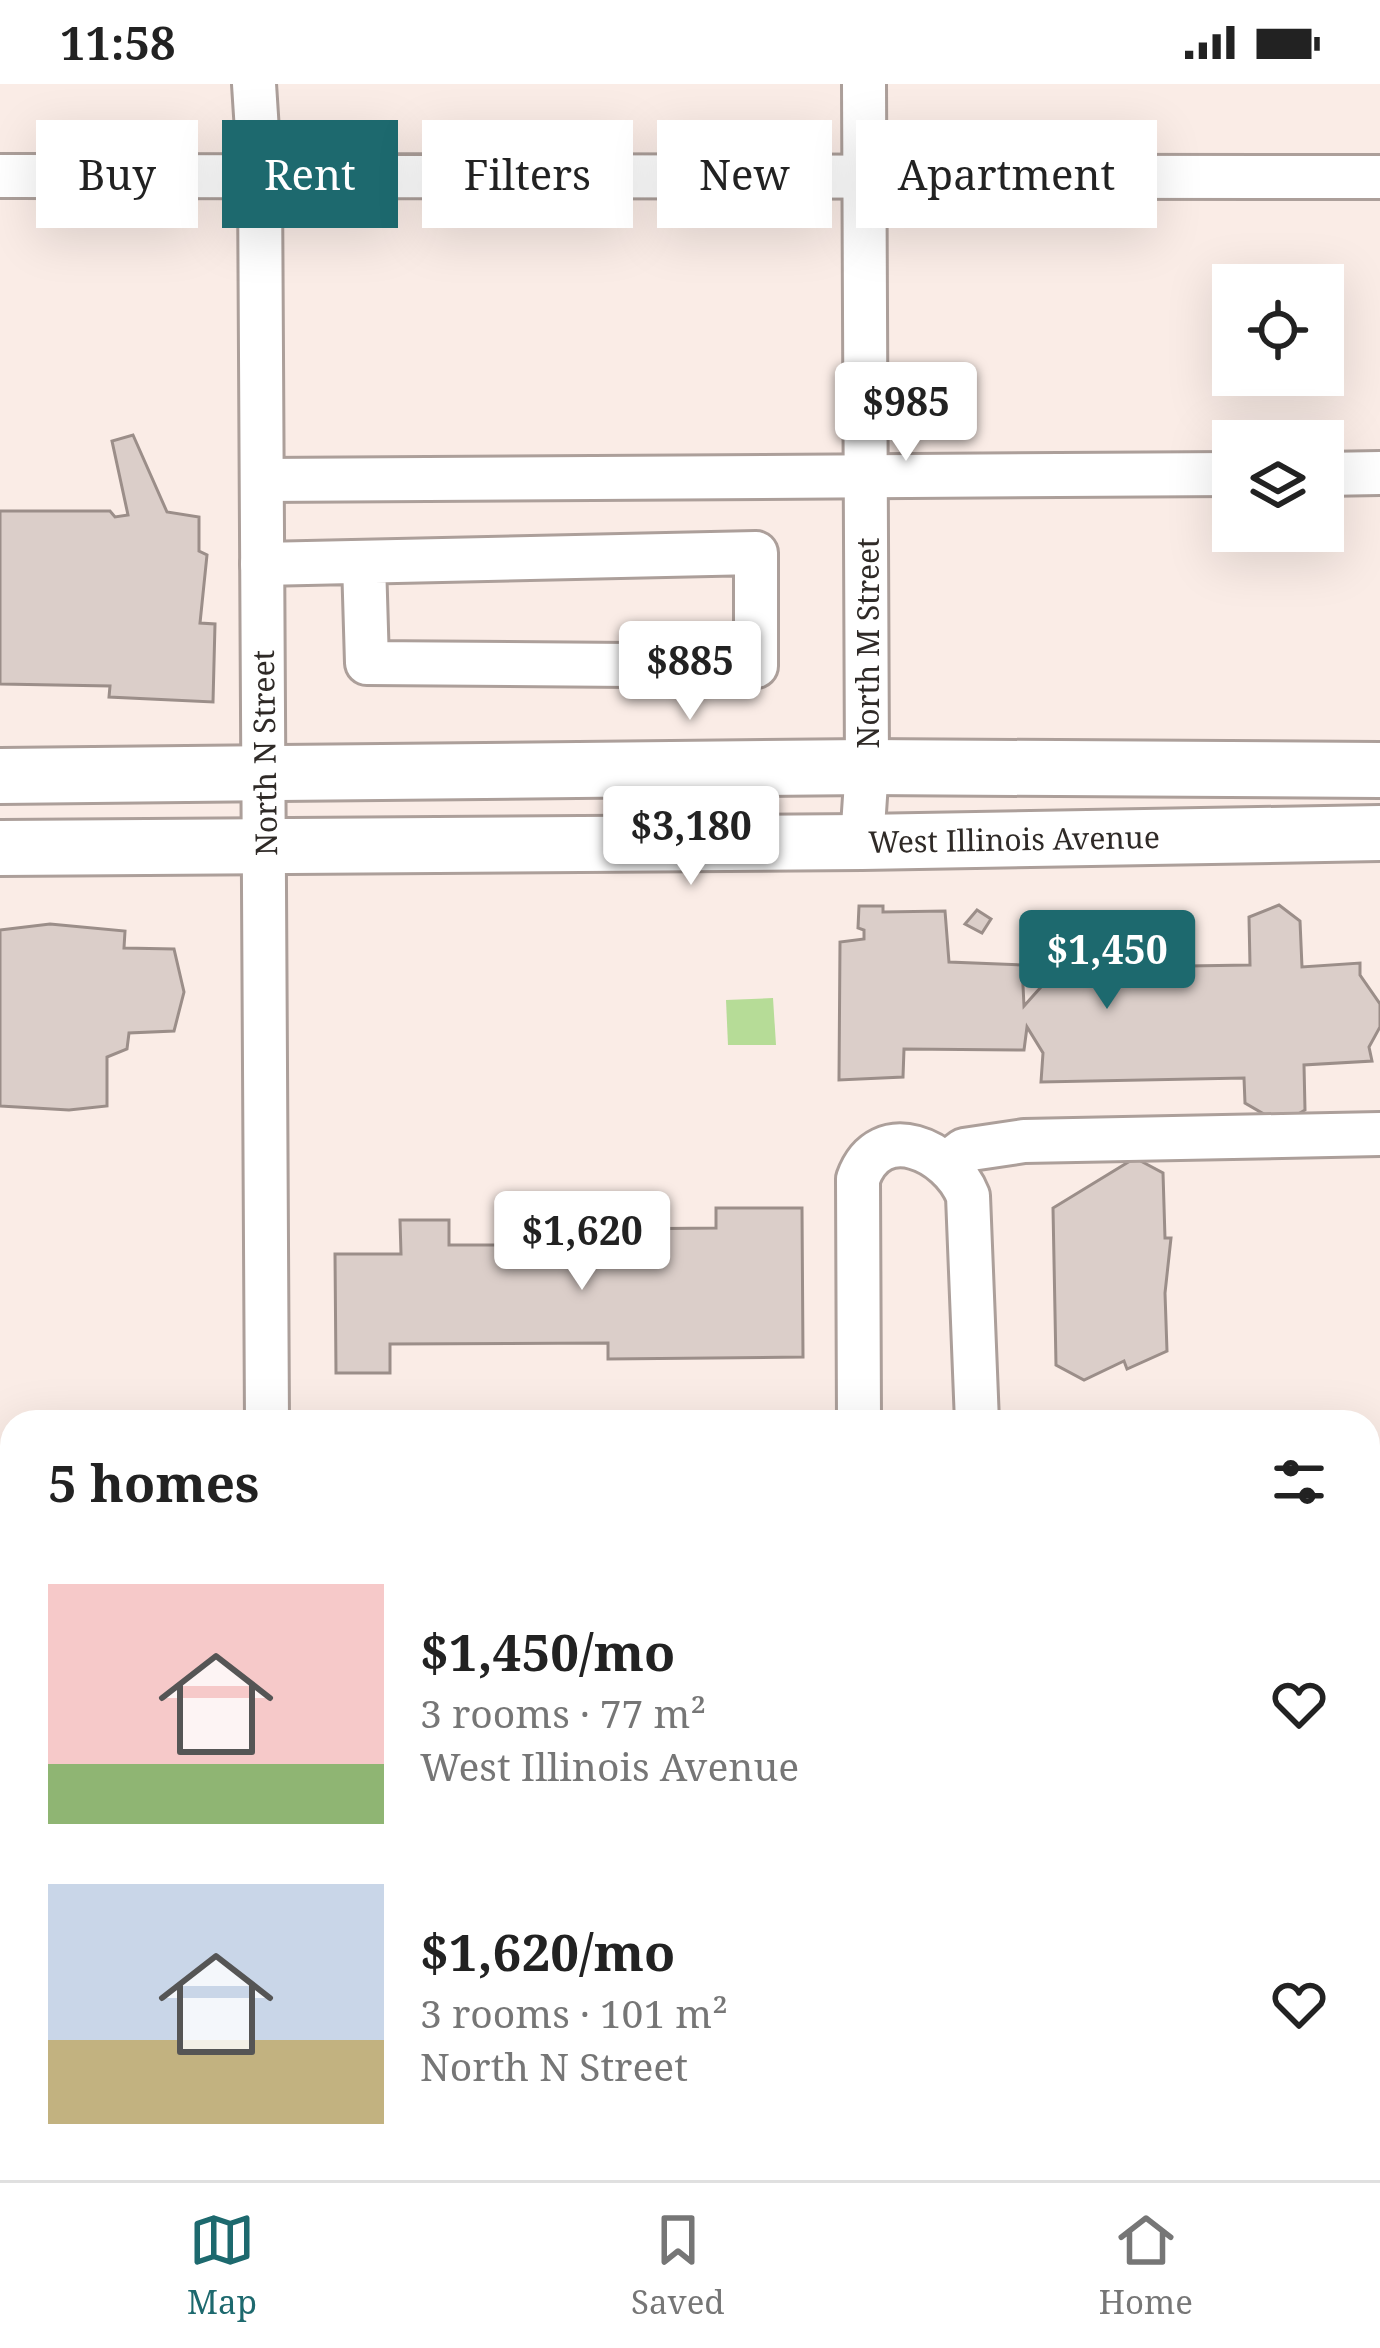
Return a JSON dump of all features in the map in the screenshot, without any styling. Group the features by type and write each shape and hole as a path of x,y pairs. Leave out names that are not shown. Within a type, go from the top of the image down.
{"main road":[{"path":"0,776 867,767 1380,770"},
{"name":"West Illinois Avenue","path":"0,848 1380,833"}],"street":[{"name":"North N Street","path":"254,84 256,120"},
{"name":"North M Street","path":"864,84 865,120"},
{"path":"0,176 222,178"},
{"path":"1157,177 1380,177"},
{"path":"398,178 856,178"},
{"name":"North N Street","path":"260,228 267,1410"},
{"name":"North M Street","path":"862,842 867,767 867,228"},
{"path":"1344,474 1380,473"},
{"path":"262,480 1212,474"},
{"path":"262,564 756,553 756,666 367,663 364,562"},
{"path":"947,1163 964,1150 1024,1141 1380,1134"},
{"path":"860,1410 858,1179 868,1160 889,1148 924,1148 962,1179 971,1212 977,1410"}],"green space":[{"path":"773,998 776,1045 728,1045 726,1000"}],"building":[{"path":"133,435 167,512 199,517 199,551 207,555 200,623 215,624 213,702 109,697 110,686 0,684 0,511 128,515 112,441"},
{"path":"1279,905 1300,921 1302,967 1360,963 1360,975 1380,1004 1380,1027 1369,1047 1372,1061 1304,1065 1305,1110 1281,1124 1245,1103 1244,1078 1041,1082 1043,1053 1027,1027 1024,1050 904,1049 903,1077 839,1080 840,942 864,939 864,930 858,928 859,906 883,906 883,912 945,911 949,962 1022,965 1024,1006 1058,968 1250,965 1249,917"},
{"path":"977,910 991,919 982,933 965,924"},
{"path":"50,924 125,931 124,948 174,949 184,992 174,1031 129,1033 127,1049 107,1057 107,1106 69,1110 0,1106 0,930"},
{"path":"1135,1158 1163,1173 1165,1238 1171,1238 1165,1293 1167,1351 1127,1369 1124,1361 1084,1380 1056,1365 1053,1208"},
{"path":"716,1208 802,1208 803,1357 608,1359 608,1343 390,1344 390,1373 336,1373 335,1254 401,1254 400,1220 449,1220 449,1245 618,1245 617,1229 716,1228"}]}
